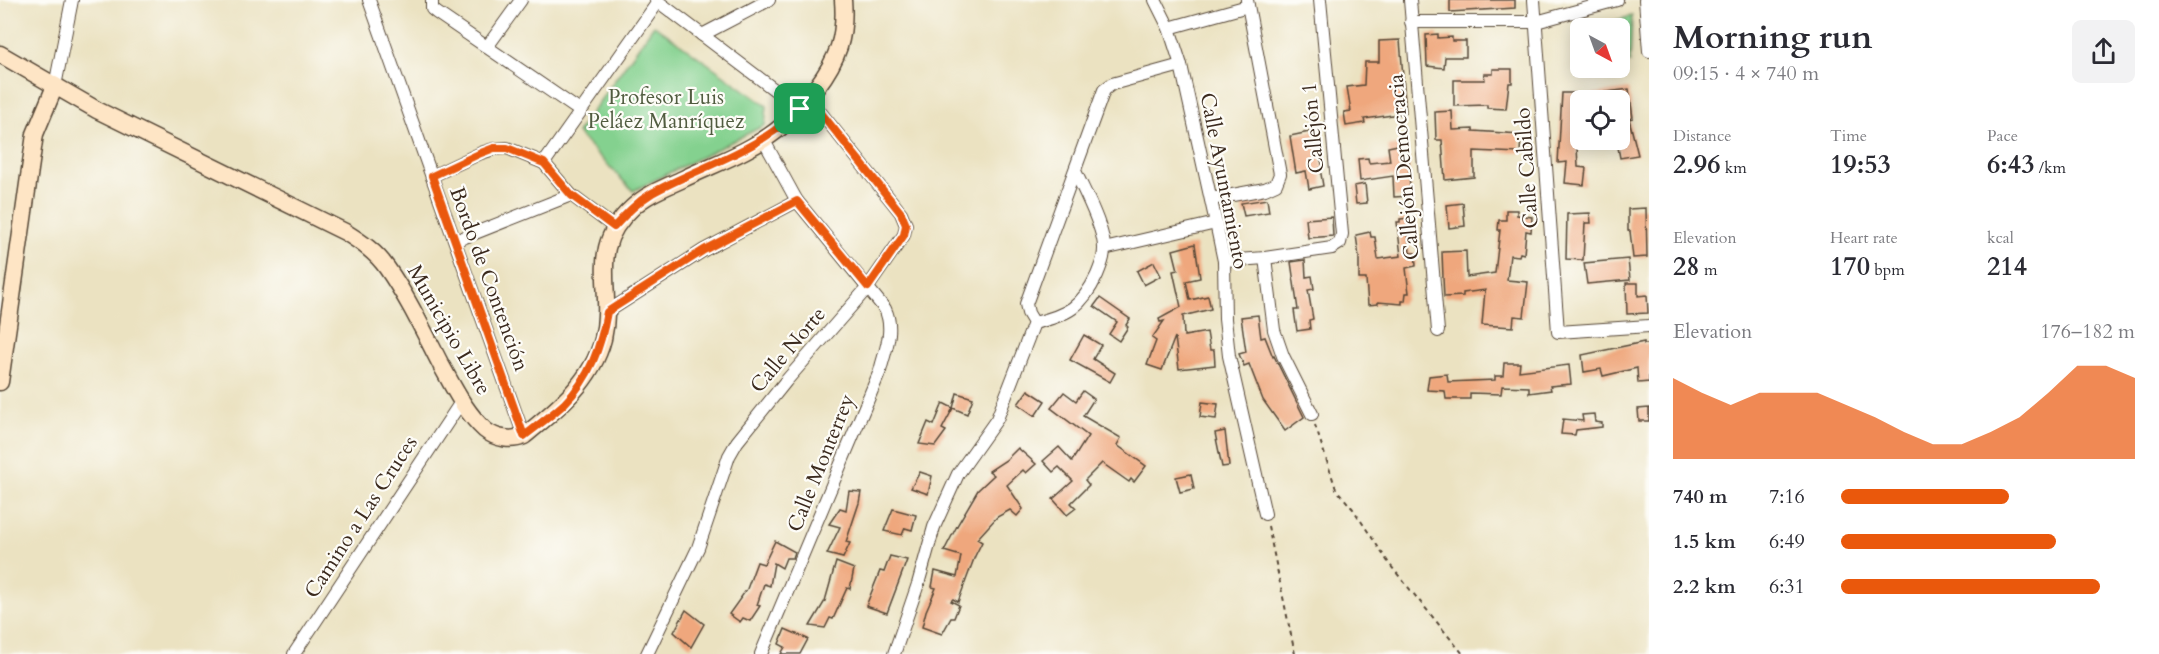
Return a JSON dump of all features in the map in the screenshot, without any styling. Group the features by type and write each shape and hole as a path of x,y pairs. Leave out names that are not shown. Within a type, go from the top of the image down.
{"street":[{"path":"1,373 35,135 55,86 72,0"},
{"name":"Bordo de Contención","path":"369,0 524,436"},
{"path":"487,46 521,0"},
{"path":"702,35 769,0"},
{"path":"524,436 565,403 595,359 602,340 607,312 604,261 607,241 614,227 633,207 651,194 763,139 774,132 805,103 837,55 843,33 843,0"},
{"name":"Calle Ayuntamiento","path":"1155,0 1169,28 1181,65 1211,199 1224,261 1225,319 1229,356 1265,514"},
{"name":"Callejón 1","path":"1265,258 1332,248 1340,243 1342,234 1320,0"},
{"name":"Callejón Democracia","path":"1410,0 1438,331"},
{"name":"Calle Cabildo","path":"1534,0 1558,332 1649,326"},
{"path":"1411,22 1536,22 1617,0"},
{"path":"1645,0 1649,51"},
{"path":"431,1 432,9 437,13 580,111"},
{"path":"544,163 657,1 702,35 805,103"},
{"path":"1169,28 1247,3 1280,174 1276,184 1265,189 1211,199"},
{"name":"Municipio Libre","path":"0,54 97,110 345,232 368,247 385,265 401,289 461,402 486,431 502,438 524,436"},
{"path":"1034,323 1026,304 1104,90 1112,84 1181,65"},
{"name":"Calle Norte","path":"647,654 698,548 729,456 737,442 786,381 868,287 904,235 906,225 901,213 805,103"},
{"name":"Calle Monterrey","path":"761,654 880,371 890,332 890,320 885,309 797,201 763,139"},
{"path":"432,176 494,148 507,148 544,163 571,195 614,227"},
{"path":"1034,323 1058,317 1074,308 1089,292 1104,260 1100,228 1075,171"},
{"path":"455,241 571,195"},
{"path":"607,312 704,250 797,201"},
{"path":"1104,249 1216,223"},
{"path":"1224,261 1265,258 1274,330 1283,356 1312,414"},
{"path":"894,654 918,584 934,526 958,474 997,419 1034,323"},
{"name":"Camino a Las Cruces","path":"294,654 461,402"}],"path":[{"path":"1312,414 1336,489 1353,509 1390,565 1463,654"},
{"path":"1265,514 1295,654"}],"green space":[{"path":"1632,16 1630,62 1630,18 1625,18"},
{"name":"Profesor Luis Peláez Manríquez","path":"654,25 767,106 765,125 633,191 577,133"}],"building":[{"path":"1450,0 1515,0 1515,8 1450,12"},
{"path":"1438,34 1438,38 1452,37 1452,41 1466,41 1466,57 1445,57 1444,68 1427,66 1426,35"},
{"path":"1400,40 1406,113 1364,119 1365,123 1346,126 1344,112 1351,111 1347,87 1364,85 1365,62 1379,62 1379,41"},
{"path":"1493,69 1512,69 1512,83 1509,83 1506,109 1487,108 1487,105 1454,106 1454,80 1485,80 1484,74 1493,74"},
{"path":"1562,93 1570,93 1570,150 1577,150 1578,167 1586,168 1584,185 1565,183 1567,162 1558,163"},
{"path":"1630,96 1633,118 1630,119"},
{"path":"1452,111 1453,130 1473,129 1473,131 1521,134 1520,153 1474,151 1474,177 1445,180 1442,140 1436,140 1435,112"},
{"path":"1630,123 1638,155 1620,158 1618,150 1630,150"},
{"path":"1314,131 1323,168 1320,168 1323,186 1309,189 1306,171 1296,173 1290,136"},
{"path":"1398,145 1400,157 1409,157 1410,196 1394,197 1393,176 1360,181 1358,159 1368,158 1369,163 1390,161 1388,147"},
{"path":"1365,184 1367,203 1356,204 1354,186"},
{"path":"1267,199 1269,212 1244,216 1241,203"},
{"path":"1463,203 1465,226 1449,228 1447,205"},
{"path":"1646,208 1647,257 1633,258 1630,231 1628,231 1628,209"},
{"path":"1506,210 1517,210 1517,215 1532,217 1531,232 1526,231 1524,254 1510,255 1507,280 1528,282 1524,317 1514,316 1513,327 1482,325 1485,290 1463,293 1463,296 1444,297 1442,252 1466,251 1467,277 1495,273 1499,220 1506,220"},
{"path":"1590,213 1591,223 1585,223 1583,260 1566,259 1567,214"},
{"path":"1332,217 1333,236 1308,238 1306,219"},
{"path":"1411,218 1412,230 1408,230 1410,253 1415,253 1416,266 1406,268 1409,293 1406,293 1402,304 1378,302 1378,304 1368,305 1366,279 1359,279 1356,235 1370,232 1371,237 1375,237 1378,259 1401,256 1397,222 1400,222 1400,219"},
{"path":"1195,244 1200,278 1186,281 1190,300 1208,296 1211,309 1183,316 1184,336 1207,332 1210,350 1214,350 1215,365 1179,369 1175,337 1162,370 1147,365 1156,341 1152,338 1164,321 1160,322 1159,319 1181,307 1173,271 1178,270 1173,250"},
{"path":"1628,259 1630,280 1587,284 1584,263"},
{"path":"1305,260 1306,277 1312,276 1314,289 1308,290 1313,319 1309,320 1310,329 1297,331 1294,310 1298,310 1291,262"},
{"path":"1154,262 1161,276 1144,285 1137,271"},
{"path":"1626,283 1638,283 1638,296 1647,295 1648,313 1627,314"},
{"path":"1100,298 1130,319 1119,341 1109,334 1117,322 1094,306"},
{"path":"1258,315 1261,338 1265,337 1304,417 1285,431 1263,400 1249,364 1244,366 1239,354 1246,352 1241,317"},
{"path":"1084,335 1101,345 1093,359 1115,373 1110,382 1070,360"},
{"path":"1644,342 1644,344 1649,344 1649,382 1638,383 1637,368 1603,376 1601,369 1584,372 1582,355"},
{"path":"1504,363 1520,363 1519,371 1569,365 1571,384 1550,386 1551,390 1529,393 1529,387 1502,386 1501,394 1470,393 1470,399 1446,399 1445,391 1427,390 1429,376 1447,374 1448,382 1495,380 1495,376 1503,376"},
{"path":"1028,390 1045,401 1035,416 1018,404"},
{"path":"1083,391 1094,399 1083,416 1121,438 1117,445 1146,466 1134,482 1131,479 1129,482 1102,463 1085,480 1089,485 1071,503 1076,508 1067,515 1053,499 1073,481 1059,467 1053,472 1043,461 1059,447 1072,461 1088,436 1051,408 1064,392 1076,401"},
{"path":"957,393 973,398 967,414 953,408"},
{"path":"1202,402 1218,404 1216,419 1200,417"},
{"path":"943,403 953,408 942,429 946,431 935,446 919,444 928,422 934,425"},
{"path":"1649,408 1649,421 1639,421 1638,409"},
{"path":"1594,414 1595,422 1602,423 1602,427 1576,430 1575,435 1561,434 1563,419 1583,421 1582,415"},
{"path":"1225,431 1229,466 1222,467 1215,433"},
{"path":"1018,448 1036,464 1026,473 1023,470 1007,485 1023,509 1017,516 1010,510 997,517 977,539 982,542 958,602 953,599 951,601 959,605 954,618 951,618 942,634 922,627 936,588 932,587 935,571 957,577 961,556 944,551 958,524 978,490 994,475 989,471 1006,460"},
{"path":"920,472 932,476 928,494 911,488"},
{"path":"1191,474 1194,489 1180,492 1176,477"},
{"path":"849,491 861,492 846,542 850,543 843,558 827,554 840,527 829,524 840,508 846,510"},
{"path":"893,509 916,515 912,530 905,528 902,535 884,531"},
{"path":"775,541 795,552 793,558 786,558 782,568 774,563 770,586 764,584 757,605 760,606 750,621 743,618 740,622 729,614 747,589 757,562 764,564"},
{"path":"890,556 907,560 887,613 866,606 880,571 884,572"},
{"path":"836,562 854,569 850,589 847,588 833,619 830,618 825,628 810,626 825,601"},
{"path":"686,610 704,624 691,647 674,632"},
{"path":"785,629 808,639 800,654 781,654 785,647 779,644"}],"route":[{"path":"809,98 901,213 906,225 904,235 868,287 797,201 680,264 607,312 602,340 595,359 581,381 565,403 524,436 432,176 494,148 507,148 544,163 571,195 614,227 633,207 651,194 750,147 774,132 800,109 809,98"}]}
